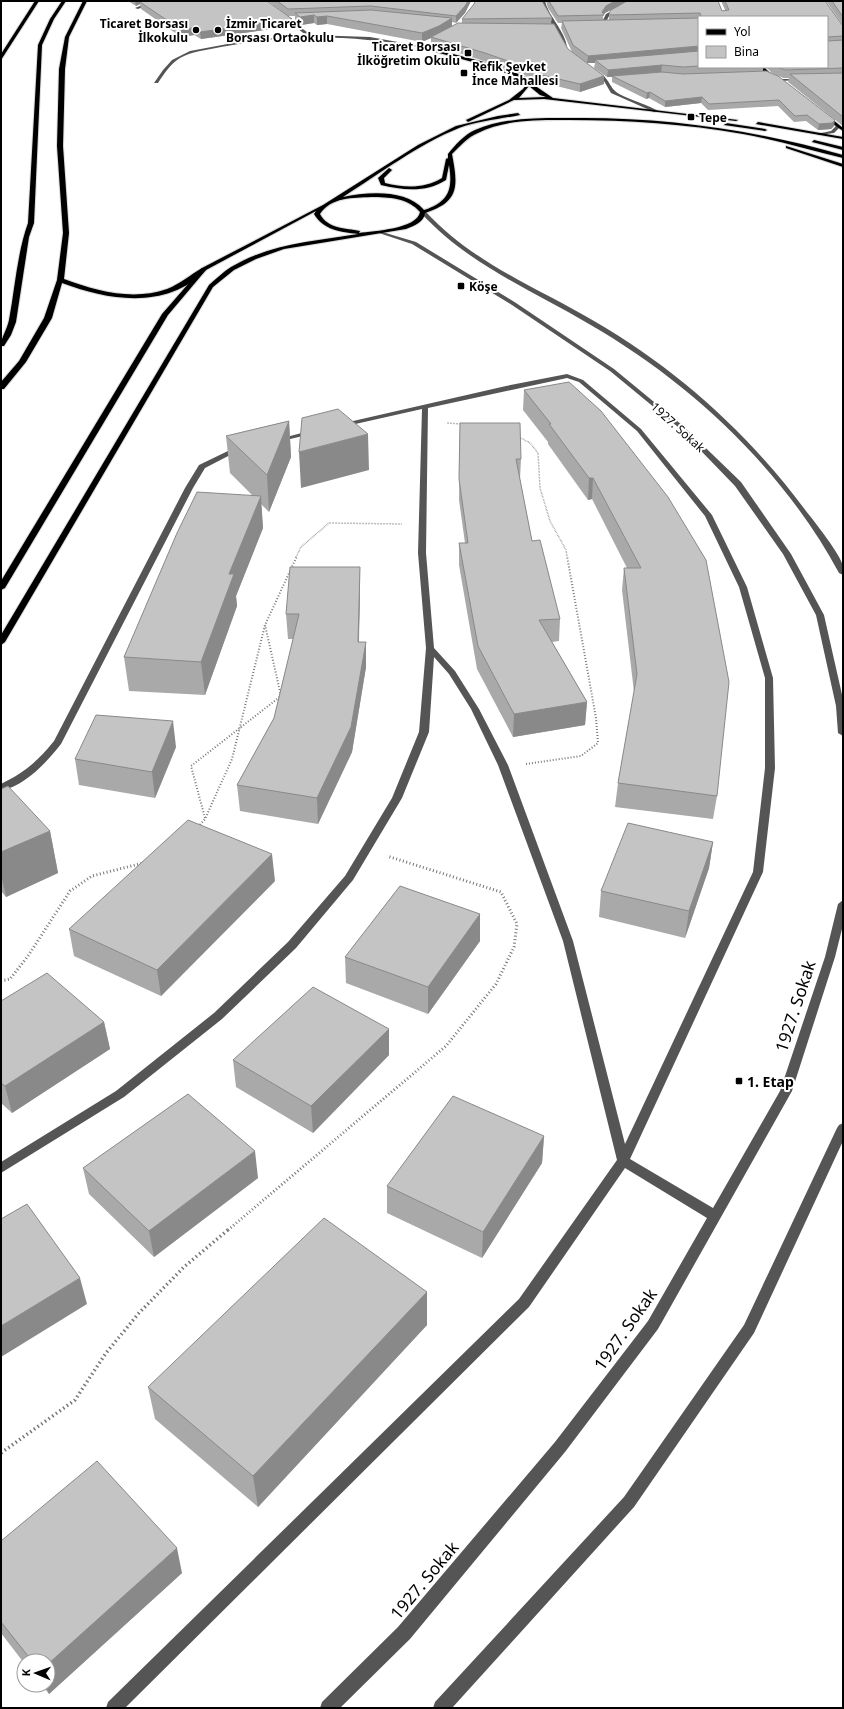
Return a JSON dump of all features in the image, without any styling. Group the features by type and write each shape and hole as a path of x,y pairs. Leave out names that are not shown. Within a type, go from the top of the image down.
{"highway":[{"path":"1,58 38,1"},
{"path":"1,344 7,335 12,322 26,237 31,223 40,46 52,19 64,1"},
{"path":"1,387 22,362 48,318 60,280 66,233 60,146 62,69 67,37 85,1"},
{"path":"60,280 86,290 111,295 139,296 170,290 204,269"}],"main road":[{"path":"418,46 428,42"},
{"path":"418,46 520,75 528,79 529,84 542,94 566,101"},
{"path":"763,68 769,75 780,80 786,85"},
{"path":"381,232 356,232 328,225 320,220 317,214 320,208 420,146 484,112 515,99 526,90 529,84"},
{"path":"515,99 544,98 597,105 720,117 843,138"},
{"path":"515,99 514,107 526,114"},
{"path":"597,105 648,115"},
{"path":"603,113 648,115 705,121 779,133"},
{"path":"821,113 841,129"},
{"path":"458,127 498,117 526,114 553,119"},
{"path":"397,161 381,178 383,184 394,187 425,187 438,184 444,180 450,154 465,138 490,126 514,121 605,118 649,121 766,137 802,144 843,157"},
{"path":"766,137 843,166"},
{"path":"805,139 843,149"},
{"path":"423,212 443,204 453,190 453,172 450,154"},
{"path":"1,588 165,314 204,269 328,203 356,196 390,196 416,204 423,212"},
{"path":"1,642 211,286 232,269 254,258 283,248 406,227 417,222 422,217 423,212"}],"street":[{"path":"137,8 155,1"},
{"path":"263,1 310,36"},
{"path":"542,1 545,10 557,27 570,54"},
{"path":"609,25 605,20 607,15 634,1"},
{"path":"287,18 294,18"},
{"path":"602,25 617,25"},
{"path":"549,28 564,26"},
{"path":"156,82 172,62 180,56 202,49 245,41 310,36 349,36 389,40 418,46"},
{"path":"587,66 606,80 613,92 656,111"},
{"path":"761,75 769,75"},
{"path":"606,80 614,79"},
{"path":"780,80 810,79"},
{"path":"819,134 841,129"},
{"path":"423,212 434,227 449,240 515,281 593,323 668,372 764,462 833,553 843,573"},
{"name":"1927. Sokak","path":"381,232 414,243 514,304 612,370 680,426 738,484 787,554 820,615 840,706 843,733"},
{"path":"114,1708 524,1303 623,1161 758,872 770,768 769,678 743,587 708,515 639,430 581,381 567,376 425,406 271,442"},
{"path":"1,1168 120,1094 218,1016 292,945 349,878 397,798 424,732 430,648 422,553 425,406"},
{"path":"1,788 18,779 42,762 58,742 189,488 202,467 232,451 248,447"},
{"path":"430,648 452,673 475,710 503,765 568,941 623,1161 716,1216"},
{"name":"1927. Sokak","path":"328,1708 404,1633 560,1447 653,1325 786,1091 830,958 843,904"},
{"path":"441,1708 629,1502 745,1335 843,1128"}],"path":[{"path":"425,422 467,424"},
{"path":"503,765 555,761 581,756 598,743 596,718 566,550 550,521 540,488 538,453 530,443 518,437"},
{"path":"196,829 205,819 232,759 265,625 301,547 329,523 423,525"},
{"path":"205,819 191,766 281,696 265,625"},
{"path":"1,1453 75,1400 106,1353 138,1313 184,1267 446,1046 496,984 514,947 517,924 501,892 365,850"},
{"path":"1,981 10,979 28,956 70,891 92,876 150,861"}],"building":[{"path":"267,1 292,19 200,32 193,28 180,29 140,2"},
{"path":"277,1 468,1 456,16 371,6 288,9"},
{"path":"475,1 542,1 552,18 462,19"},
{"path":"549,1 615,1 606,6 602,12 604,15 558,16"},
{"path":"627,1 718,1 722,11 729,10 725,1 825,1 843,26 843,36 828,37 828,16 701,16 700,13 611,15 609,13 611,10"},
{"path":"832,1 843,1 843,17"},
{"path":"371,10 452,18 439,26 422,33 327,16 317,17 314,15 300,17 295,13"},
{"path":"698,18 698,46 588,56 573,45 562,21"},
{"path":"458,23 554,24 568,49 604,76 580,84 537,74 532,72 531,69 485,53 431,37"},
{"path":"843,40 843,68 785,70 780,68 828,68 828,41"},
{"path":"698,51 698,66 683,67 662,65 608,70 595,60"},
{"path":"766,71 778,76 835,120 832,123 819,124 807,115 795,116 779,100 709,104 702,97 665,101 650,92 647,93 612,76 662,72 683,74"},
{"path":"843,73 843,117 790,74"},
{"path":"569,382 601,411 668,497 706,560 729,682 717,796 618,783 637,674 624,568 641,568 593,478 589,478 549,424 551,424 524,390"},
{"path":"338,409 368,434 299,452 302,418"},
{"path":"289,421 267,475 226,436"},
{"path":"460,423 520,423 521,459 516,459 532,541 540,540 560,619 539,620 587,702 514,714 478,646 459,543 468,543 459,479"},
{"path":"197,492 261,496 229,574 234,574 201,662 124,657 177,533"},
{"path":"290,567 360,567 358,642 366,642 351,727 317,798 237,785 274,718 299,614 286,614"},
{"path":"96,715 173,721 152,772 75,759"},
{"path":"8,786 50,831 1,852 1,789"},
{"path":"188,820 272,854 157,970 69,929"},
{"path":"628,823 713,842 689,911 601,891"},
{"path":"400,886 480,914 428,987 345,957"},
{"path":"47,973 104,1022 5,1086 1,1083 1,1001"},
{"path":"313,987 389,1029 311,1106 233,1060"},
{"path":"188,1094 255,1151 149,1231 83,1168"},
{"path":"453,1096 544,1136 483,1232 387,1186"},
{"path":"27,1204 80,1278 1,1326 1,1219"},
{"path":"324,1218 427,1292 253,1476 148,1387"},
{"path":"97,1461 177,1548 56,1657 56,1653 26,1653 1,1622 1,1541"}],"place":[{"name":"Ticaret Borsası İlkokulu","path":"196,30"},
{"name":"İzmir Ticaret Borsası Ortaokulu","path":"218,30"},
{"name":"Ticaret Borsası İlköğretim Okulu","path":"468,53"},
{"name":"Refik Şevket İnce Mahallesi","path":"464,73"},
{"name":"Tepe","path":"691,117"},
{"name":"Köşe","path":"461,286"},
{"name":"1. Etap","path":"739,1081"}]}
